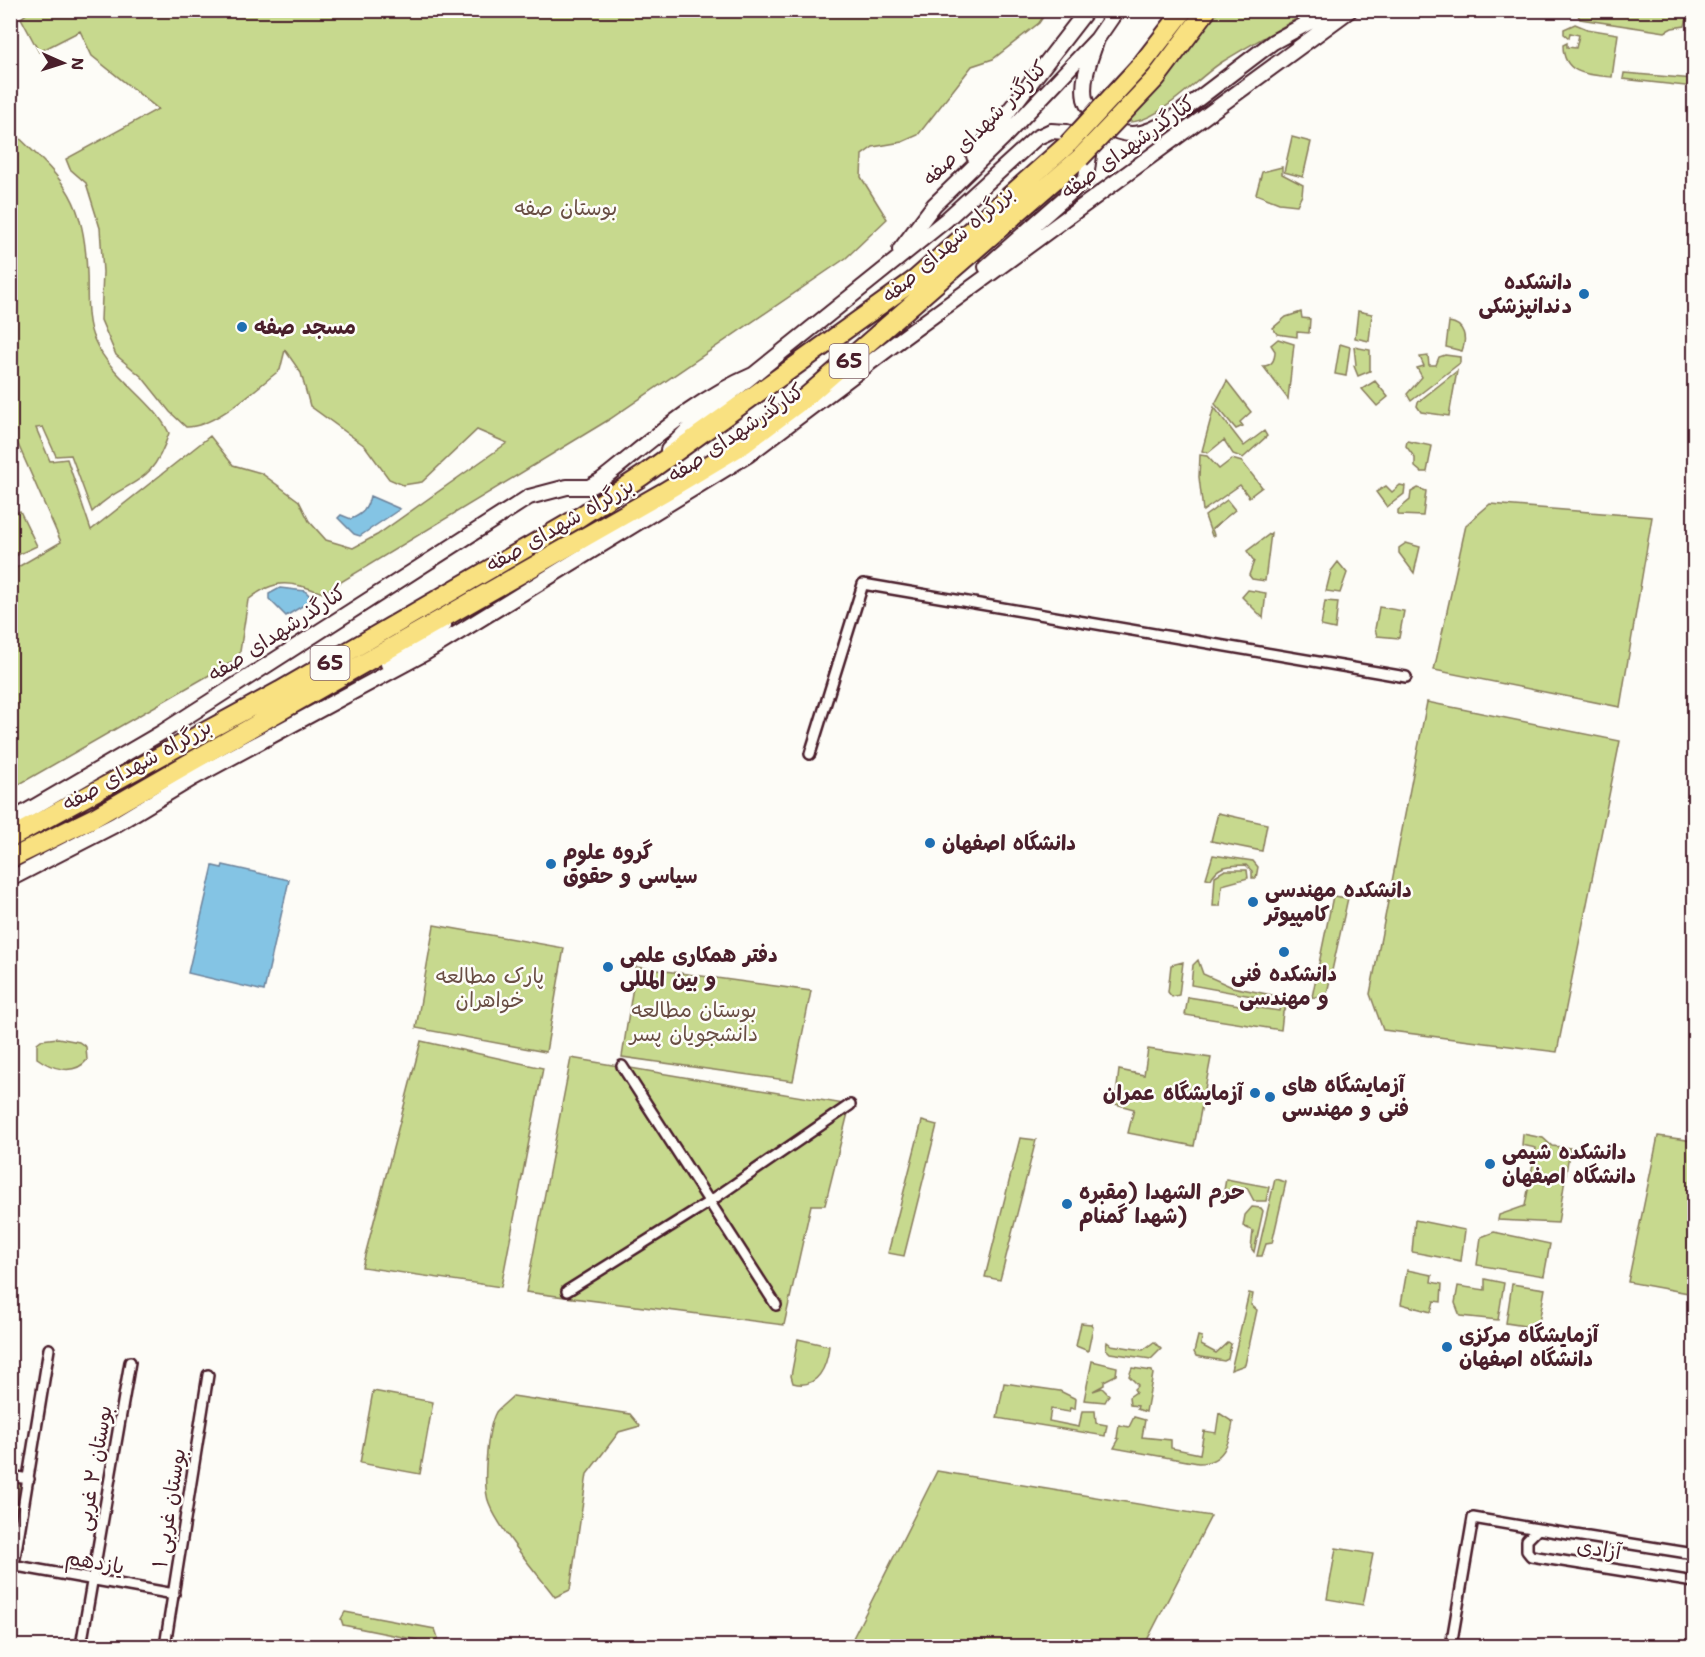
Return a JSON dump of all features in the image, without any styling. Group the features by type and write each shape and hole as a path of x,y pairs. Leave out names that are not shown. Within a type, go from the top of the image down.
{"highway":[{"name":"65","path":"1074,151 1184,10"},
{"name":"65","path":"1074,151 1156,78 1207,10"},
{"name":"بزرگراه شهدای صفه","path":"10,838 280,691 578,518 642,476 916,279 1074,151"},
{"name":"بزرگراه شهدای صفه","path":"10,859 95,817 664,492 762,430 842,367 1074,151"}],"main road":[{"path":"934,205 1087,10"},
{"name":"کنارگذر شهدای صفه","path":"886,268 934,205 1005,136 1096,39 1117,10"},
{"path":"1096,39 1086,71 1085,100 1091,111 1117,133 1136,135 1155,129 1173,118 1273,42 1332,10"},
{"name":"کنارگذرشهدای صفه","path":"10,879 115,825 193,778 435,647 748,456 900,340 1350,10"},
{"path":"642,476 696,421 946,220 1036,138 1051,131 1067,132 1081,141 1086,147 1090,163 1086,179 1081,186 900,340"},
{"name":"کنارگذرشهدای صفه","path":"10,821 161,733 529,497 567,487 581,488 600,481 687,411 726,387 753,375"},
{"path":"343,697 522,573"},
{"path":"30,849 111,816 246,744 329,704"}],"street":[{"path":"810,754 863,584 1406,677"},
{"path":"622,1066 776,1305"},
{"path":"567,1291 709,1202 850,1105"},
{"path":"10,1588 49,1349"},
{"name":"بوستان ۲ غربی","path":"81,1647 130,1362"},
{"name":"بوستان غربی ۱","path":"165,1647 208,1375"},
{"path":"10,1476 29,1479"},
{"name":"آزادی","path":"1451,1647 1473,1518 1695,1554"},
{"name":"آزادی","path":"1538,1529 1527,1540 1527,1551 1531,1556 1695,1582"},
{"name":"یازدهم","path":"12,1565 174,1594"}],"green space":[{"name":"بوستان صفه","path":"32,10 1047,11 1039,23 993,59 972,66 918,135 902,142 873,147 862,155 861,177 887,219 846,258 610,419 323,593 302,586 284,584 258,593 248,600 239,658 11,789 11,571 61,542 13,433 18,431 11,432 10,129 57,176 75,207 85,247 88,316 95,341 111,366 153,409 169,433 162,452 146,474 92,512 71,455 56,456 43,427 36,428 50,461 67,459 91,530 210,436 233,465 261,473 299,501 309,521 326,540 353,548 377,535 507,443 477,430 422,482 403,485 389,479 365,446 310,406 301,373 285,350 280,370 248,396 210,421 186,427 170,412 142,377 116,355 101,320 103,272 100,228 86,183 70,169 66,159 158,109 92,56 80,31 39,52 21,18"},
{"path":"1576,10 1689,11 1685,26 1672,28 1665,32 1580,19"},
{"path":"1219,11 1310,11 1222,62 1161,110 1135,122 1122,122"},
{"path":"1575,24 1587,29 1618,34 1612,77 1579,72 1567,62 1563,45 1567,43 1567,47 1576,48 1579,35 1570,33 1569,38 1564,34 1564,29"},
{"path":"1624,73 1694,79 1694,87 1623,79"},
{"path":"1292,137 1311,142 1303,177 1284,172"},
{"path":"1282,167 1282,174 1303,185 1302,195 1297,205 1279,203 1256,194 1262,172"},
{"path":"1358,311 1372,314 1369,341 1355,338"},
{"path":"1301,312 1302,318 1310,319 1309,333 1297,332 1297,337 1277,334 1273,328 1286,317"},
{"path":"1449,322 1458,326 1463,333 1462,351 1446,347"},
{"path":"1278,339 1294,344 1288,399 1263,366 1272,362 1275,351 1271,345"},
{"path":"1340,344 1350,347 1346,376 1335,374"},
{"path":"1354,347 1370,350 1370,371 1358,376 1354,366 1356,365"},
{"path":"1445,355 1460,357 1460,363 1411,401 1407,394 1422,377 1417,368 1424,366 1420,357 1428,356 1429,365 1436,365 1439,357"},
{"path":"1457,371 1449,416 1421,412 1417,406 1418,402"},
{"path":"1227,381 1251,412 1240,422 1243,426 1236,429 1215,404"},
{"path":"1375,381 1388,397 1377,406 1362,389"},
{"path":"1214,407 1244,446 1264,431 1267,436 1243,458 1233,454 1224,440 1208,453 1202,451"},
{"path":"1407,441 1432,446 1427,472 1421,472 1415,467 1415,458 1406,446"},
{"path":"1200,455 1207,456 1219,469 1232,459 1242,462 1262,487 1249,497 1240,485 1203,511 1199,477"},
{"path":"1400,485 1405,486 1404,494 1387,507 1376,492 1386,486 1392,492"},
{"path":"1418,488 1426,491 1423,516 1398,515 1398,510 1410,500 1411,492"},
{"path":"1227,500 1235,510 1212,529 1214,535 1212,536 1205,516"},
{"path":"1490,504 1652,517 1620,707 1434,670 1466,525"},
{"path":"20,511 37,546 13,557 11,515"},
{"path":"1271,533 1265,581 1252,579 1249,575 1254,561 1247,551"},
{"path":"1406,543 1420,547 1414,573 1399,553 1399,548"},
{"path":"1338,562 1347,573 1340,593 1326,591 1331,571"},
{"path":"1248,590 1266,593 1263,618 1242,597"},
{"path":"1325,601 1338,602 1335,629 1321,626"},
{"path":"1379,607 1404,611 1399,638 1377,636 1375,629"},
{"path":"1427,702 1620,741 1557,1052 1383,1030 1370,994"},
{"path":"1218,813 1267,824 1262,851 1211,841"},
{"path":"1213,855 1253,861 1258,867 1256,878 1252,878 1252,871 1246,865 1221,868 1211,879 1206,878"},
{"path":"1225,870 1247,870 1248,878 1222,885 1220,906 1213,906 1215,876"},
{"path":"1333,896 1348,898 1326,998 1312,997"},
{"name":"پارک مطالعه خواهران","path":"434,925 564,948 546,1052 416,1028"},
{"path":"1198,960 1203,974 1232,987 1272,995 1268,999 1191,985 1193,965"},
{"path":"1183,962 1179,995 1172,997 1168,992 1171,965"},
{"name":"بوستان مطالعه دانشجویان پسر","path":"636,967 811,991 793,1081 622,1057"},
{"path":"1188,997 1279,1011 1282,997 1289,1004 1283,1012 1281,1030 1185,1015"},
{"path":"58,1038 79,1042 86,1047 87,1060 76,1068 63,1069 56,1068 37,1058 37,1043 41,1040"},
{"path":"421,1041 543,1068 501,1287 362,1267"},
{"path":"1148,1049 1211,1058 1194,1146 1128,1133 1134,1109 1115,1104 1119,1070 1144,1075"},
{"path":"571,1058 850,1105 825,1205 811,1205 784,1325 526,1292"},
{"path":"922,1121 937,1125 904,1256 888,1253"},
{"path":"1523,1134 1543,1138 1552,1146 1570,1148 1558,1223 1498,1220 1499,1215 1525,1206 1536,1148 1522,1145"},
{"path":"1658,1136 1694,1141 1694,1294 1628,1282"},
{"path":"1020,1138 1036,1140 1000,1280 985,1277"},
{"path":"1226,1179 1269,1187 1266,1201 1254,1201 1247,1188 1228,1190 1227,1196 1223,1196"},
{"path":"1275,1179 1286,1182 1272,1243 1266,1244 1262,1256 1257,1256"},
{"path":"1252,1207 1261,1208 1263,1211 1254,1252 1251,1248 1253,1231 1243,1226 1245,1215"},
{"path":"1415,1220 1465,1230 1461,1261 1412,1252"},
{"path":"1494,1232 1550,1244 1544,1276 1477,1265 1481,1237"},
{"path":"1407,1270 1432,1275 1431,1282 1442,1284 1441,1302 1434,1301 1431,1312 1401,1304"},
{"path":"1485,1279 1504,1283 1498,1320 1460,1316 1455,1303 1458,1286 1485,1290"},
{"path":"1512,1284 1545,1289 1538,1328 1506,1323"},
{"path":"1249,1293 1253,1294 1251,1305 1257,1310 1245,1365 1231,1370"},
{"path":"1081,1323 1091,1324 1093,1327 1088,1351 1076,1346"},
{"path":"1198,1336 1202,1337 1201,1345 1216,1353 1228,1342 1231,1344 1228,1359 1224,1361 1196,1356 1194,1352"},
{"path":"798,1339 829,1346 820,1375 809,1383 793,1383 791,1376"},
{"path":"1107,1342 1111,1345 1143,1350 1154,1342 1161,1349 1151,1359 1110,1353 1106,1349"},
{"path":"1092,1361 1117,1367 1116,1375 1104,1381 1104,1385 1093,1391 1102,1388 1109,1395 1105,1402 1084,1400"},
{"path":"1132,1368 1152,1371 1153,1374 1146,1412 1137,1409 1138,1406 1130,1405 1129,1397 1136,1392 1134,1389 1138,1385 1129,1376"},
{"path":"1004,1383 1060,1391 1076,1399 1075,1409 1070,1408 1069,1412 1051,1409 1049,1421 1079,1427 1082,1411 1095,1411 1096,1423 1107,1425 1105,1436 997,1418"},
{"path":"373,1391 433,1402 420,1474 360,1463"},
{"path":"513,1396 630,1414 640,1426 619,1432 587,1474 570,1590 555,1597 501,1526 487,1495 486,1457 490,1431 496,1412"},
{"path":"1219,1413 1233,1422 1224,1450 1214,1460 1198,1463 1114,1448 1119,1439 1117,1438 1119,1425 1129,1427 1134,1417 1145,1420 1142,1437 1171,1440 1171,1448 1200,1454 1204,1431 1216,1433"},
{"path":"937,1471 1211,1516 1144,1646 849,1646"},
{"path":"10,1479 20,1480 22,1484 11,1554"},
{"path":"1336,1548 1373,1554 1363,1605 1327,1599"},
{"path":"345,1612 435,1629 438,1638 432,1643 343,1625 341,1619"}],"water":[{"path":"370,496 400,509 360,536 354,534 338,518 341,515 351,519 359,515 366,508"},
{"path":"280,588 305,591 311,597 309,602 286,616 269,599 269,594"},
{"path":"223,865 289,880 264,991 188,973 213,866 222,868"}],"place":[{"name":"دانشکده دندانپزشکی","path":"1584,294"},
{"name":"مسجد صفه","path":"242,327"},
{"name":"دانشگاه اصفهان","path":"930,843"},
{"name":"گروه علوم سیاسی و حقوق","path":"551,864"},
{"name":"دانشکده مهندسی کامپیوتر","path":"1253,902"},
{"name":"دانشکده فنی و مهندسی","path":"1284,952"},
{"name":"دفتر همکاری علمی و بین المللی","path":"608,967"},
{"name":"آزمایشگاه عمران","path":"1255,1093"},
{"name":"آزمایشگاه های فنی و مهندسی","path":"1270,1097"},
{"name":"دانشکده شیمی دانشگاه اصفهان","path":"1490,1164"},
{"name":"حرم الشهدا (مقبره شهدا گمنام)","path":"1067,1204"},
{"name":"آزمایشگاه مرکزی دانشگاه اصفهان","path":"1447,1347"}]}
